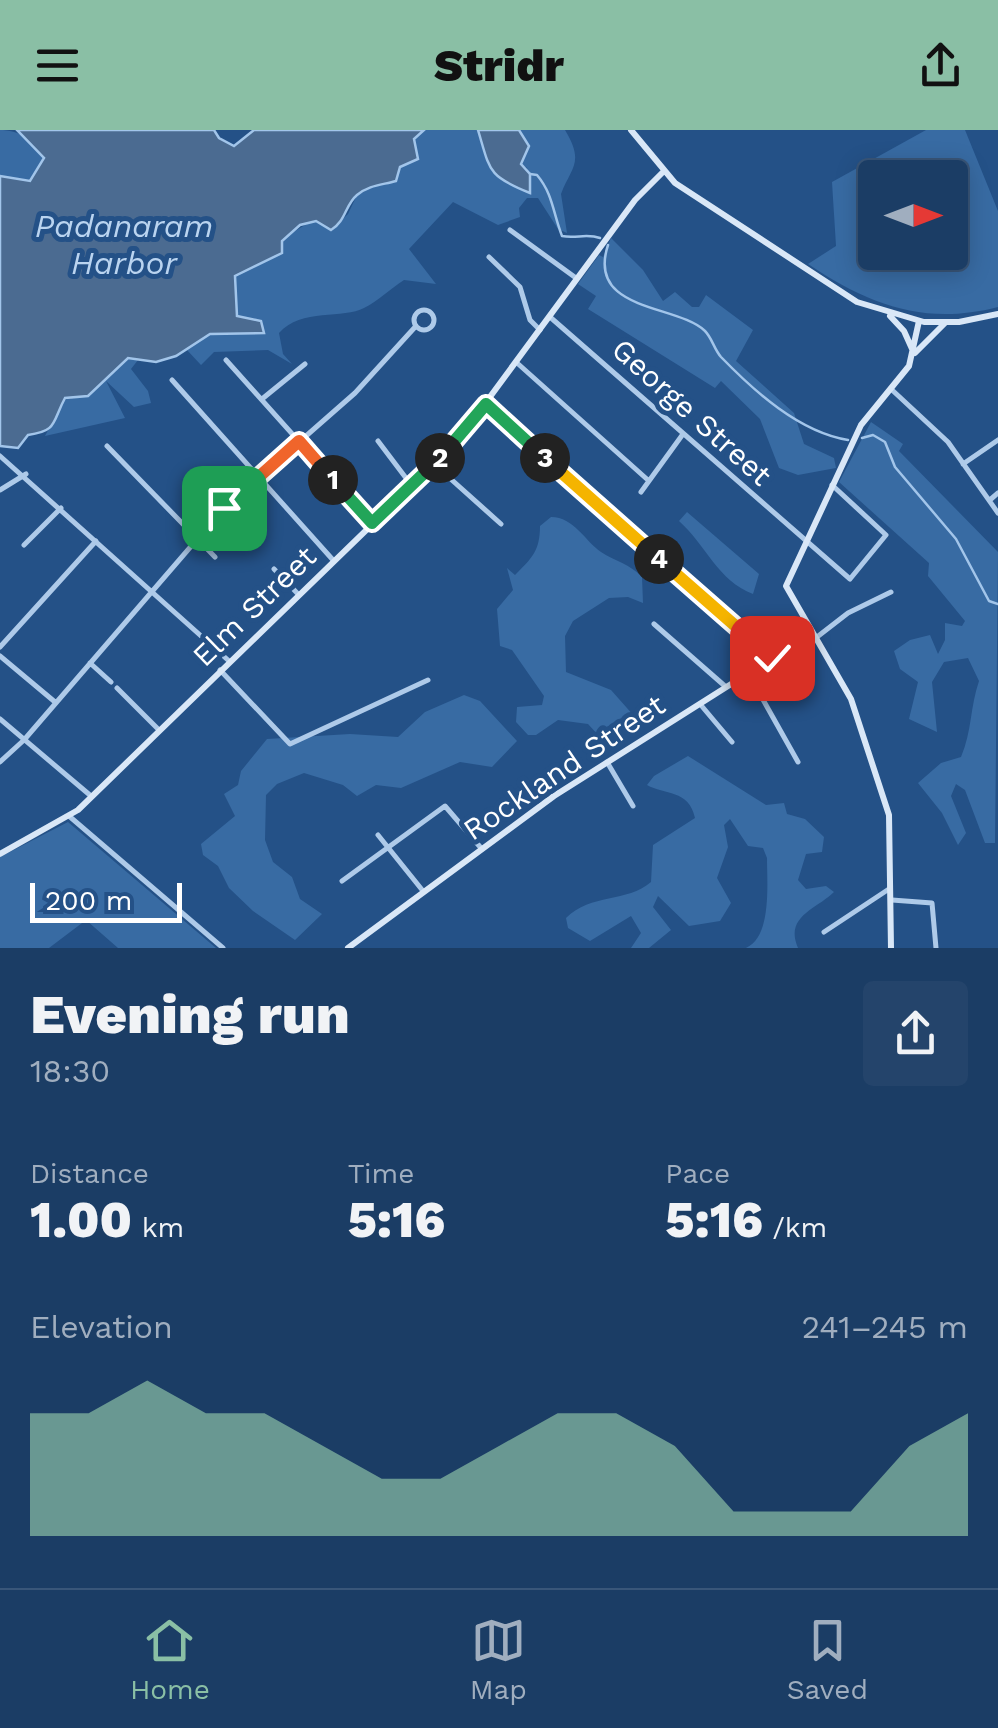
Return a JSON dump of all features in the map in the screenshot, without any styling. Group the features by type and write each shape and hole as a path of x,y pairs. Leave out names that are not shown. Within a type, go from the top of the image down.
{"street":[{"path":"632,130 662,173 848,298 890,316 918,322 946,323 998,314"},
{"name":"Elm Street","path":"0,854 69,816 434,464 486,404 635,200 662,173"},
{"path":"510,230 577,279"},
{"path":"489,257 520,287 530,320 540,330"},
{"path":"0,762 24,740 196,539 257,478 355,393 416,326 418,312 430,312 431,327 416,326"},
{"name":"George Street","path":"550,316 850,579 884,540 878,524 832,485"},
{"path":"890,316 904,330 912,355"},
{"path":"912,355 918,322"},
{"path":"891,948 888,810 854,705 786,589 864,420 912,355 946,323"},
{"path":"226,360 372,523"},
{"path":"516,362 649,481"},
{"path":"262,399 305,364"},
{"path":"172,380 333,560"},
{"path":"891,388 948,442 998,513"},
{"path":"486,404 772,658"},
{"path":"641,492 683,434"},
{"path":"962,464 998,440"},
{"path":"378,441 412,486"},
{"path":"106,446 215,557"},
{"path":"0,456 26,474 230,661"},
{"path":"434,464 501,524"},
{"path":"0,490 26,474"},
{"path":"991,499 998,492"},
{"path":"24,545 61,508"},
{"path":"0,647 96,540"},
{"path":"274,569 298,594"},
{"path":"814,636 890,592"},
{"path":"654,624 726,687"},
{"name":"Rockland Street","path":"348,948 481,848 607,762 772,658 814,636"},
{"path":"0,656 56,703"},
{"path":"90,663 111,682"},
{"path":"220,670 284,741 298,744 428,680"},
{"path":"748,673 798,762"},
{"path":"117,688 159,730"},
{"path":"700,704 732,742"},
{"path":"0,720 91,796"},
{"path":"607,762 634,806"},
{"path":"342,881 449,806 481,848"},
{"path":"69,816 223,948"},
{"path":"378,835 423,891"},
{"path":"824,932 892,889"},
{"path":"892,900 932,903 936,948"}],"shaded area":[{"path":"0,130 26,137 41,152 44,158 31,180 0,176"},
{"path":"424,130 478,130 492,170 506,182 530,193 527,168 521,164 529,146 519,130 565,130 575,158 561,194 567,233 558,229 538,198 527,198 519,208 520,217 498,225 453,202 409,249 436,284 404,280 364,308 310,317 288,325 279,333 283,354 292,364 268,350 214,352 201,365 186,349 210,334 251,334 262,321 237,316 235,276 309,223 316,221 331,230 348,214 357,195 400,166 416,160 414,139"},
{"path":"926,130 965,130 998,211 998,307 922,313 876,301 808,264 836,246 832,182 858,168 858,270 968,270 968,160 872,160"},
{"path":"611,238 643,270 663,301 675,292 692,307 699,307 706,295 753,330 736,361 794,413 804,444 834,458 836,468 798,475 779,468 760,419 721,381 715,388 588,309 596,296 578,284 599,255 603,257"},
{"path":"128,358 138,360 131,369 148,391 151,403 134,407 106,381 125,418 45,436 64,400 92,393"},
{"path":"871,422 903,444 899,451 998,552 995,843 985,843 965,790 956,784 951,796 966,833 958,845 942,813 918,783 941,763 961,757 979,681 968,658 944,662 932,682 937,732 909,719 918,682 900,669 894,651 910,640 930,635 938,654 945,640 945,623 962,626 965,621 928,576 929,563 839,482"},
{"path":"687,512 759,574 753,594 721,572 679,521"},
{"path":"551,517 566,521 601,552 642,577 643,603 628,597 609,598 573,621 565,636 566,672 611,690 642,725 637,729 600,737 588,724 558,720 536,735 528,735 516,722 517,707 542,705 544,696 512,650 500,646 497,609 513,590 507,568 515,575 526,564 537,548 540,526"},
{"path":"464,695 480,701 517,741 492,767 460,762 401,788 376,785 357,796 343,785 304,773 277,784 266,795 265,840 273,862 292,877 300,899 322,914 295,940 253,911 229,888 218,866 203,855 201,844 235,816 224,794 238,785 241,771 267,739 350,734 398,737 425,712"},
{"path":"688,756 766,805 784,803 787,814 805,819 824,837 822,852 806,854 798,880 806,889 826,886 834,892 799,921 795,928 798,948 746,948 760,933 764,921 767,858 763,848 748,846 730,819 724,825 728,847 717,878 731,903 720,921 689,926 658,896 653,907 671,930 649,948 631,948 641,933 631,916 590,941 568,928 566,918 576,910 631,893 651,882 653,845 695,818 682,797 647,785 654,776"},
{"path":"68,822 216,948 118,948 86,920 49,948 0,948 0,857"}],"water":[{"name":"Padanaram Harbor","path":"17,130 214,130 219,138 234,146 254,130 424,130 414,139 418,159 400,167 396,181 357,195 331,230 316,221 300,225 282,241 282,253 235,276 237,316 261,321 264,333 210,334 176,356 156,362 128,358 88,396 65,398 49,428 28,435 18,448 0,446 0,176 30,181 44,158"},
{"path":"478,130 519,130 529,146 521,164 530,174 530,193 505,182 492,170"}],"waterway":[{"path":"530,174 537,175 546,189 562,236 600,238"},
{"path":"608,245 605,267 610,283 622,295 692,322 705,331 734,370 778,408 812,428 848,440"},
{"path":"862,438 873,435 885,442 895,467 956,539 989,601 998,604"}],"route":[{"path":"224,508 299,441 372,523 456,443 486,404 772,658"}]}
